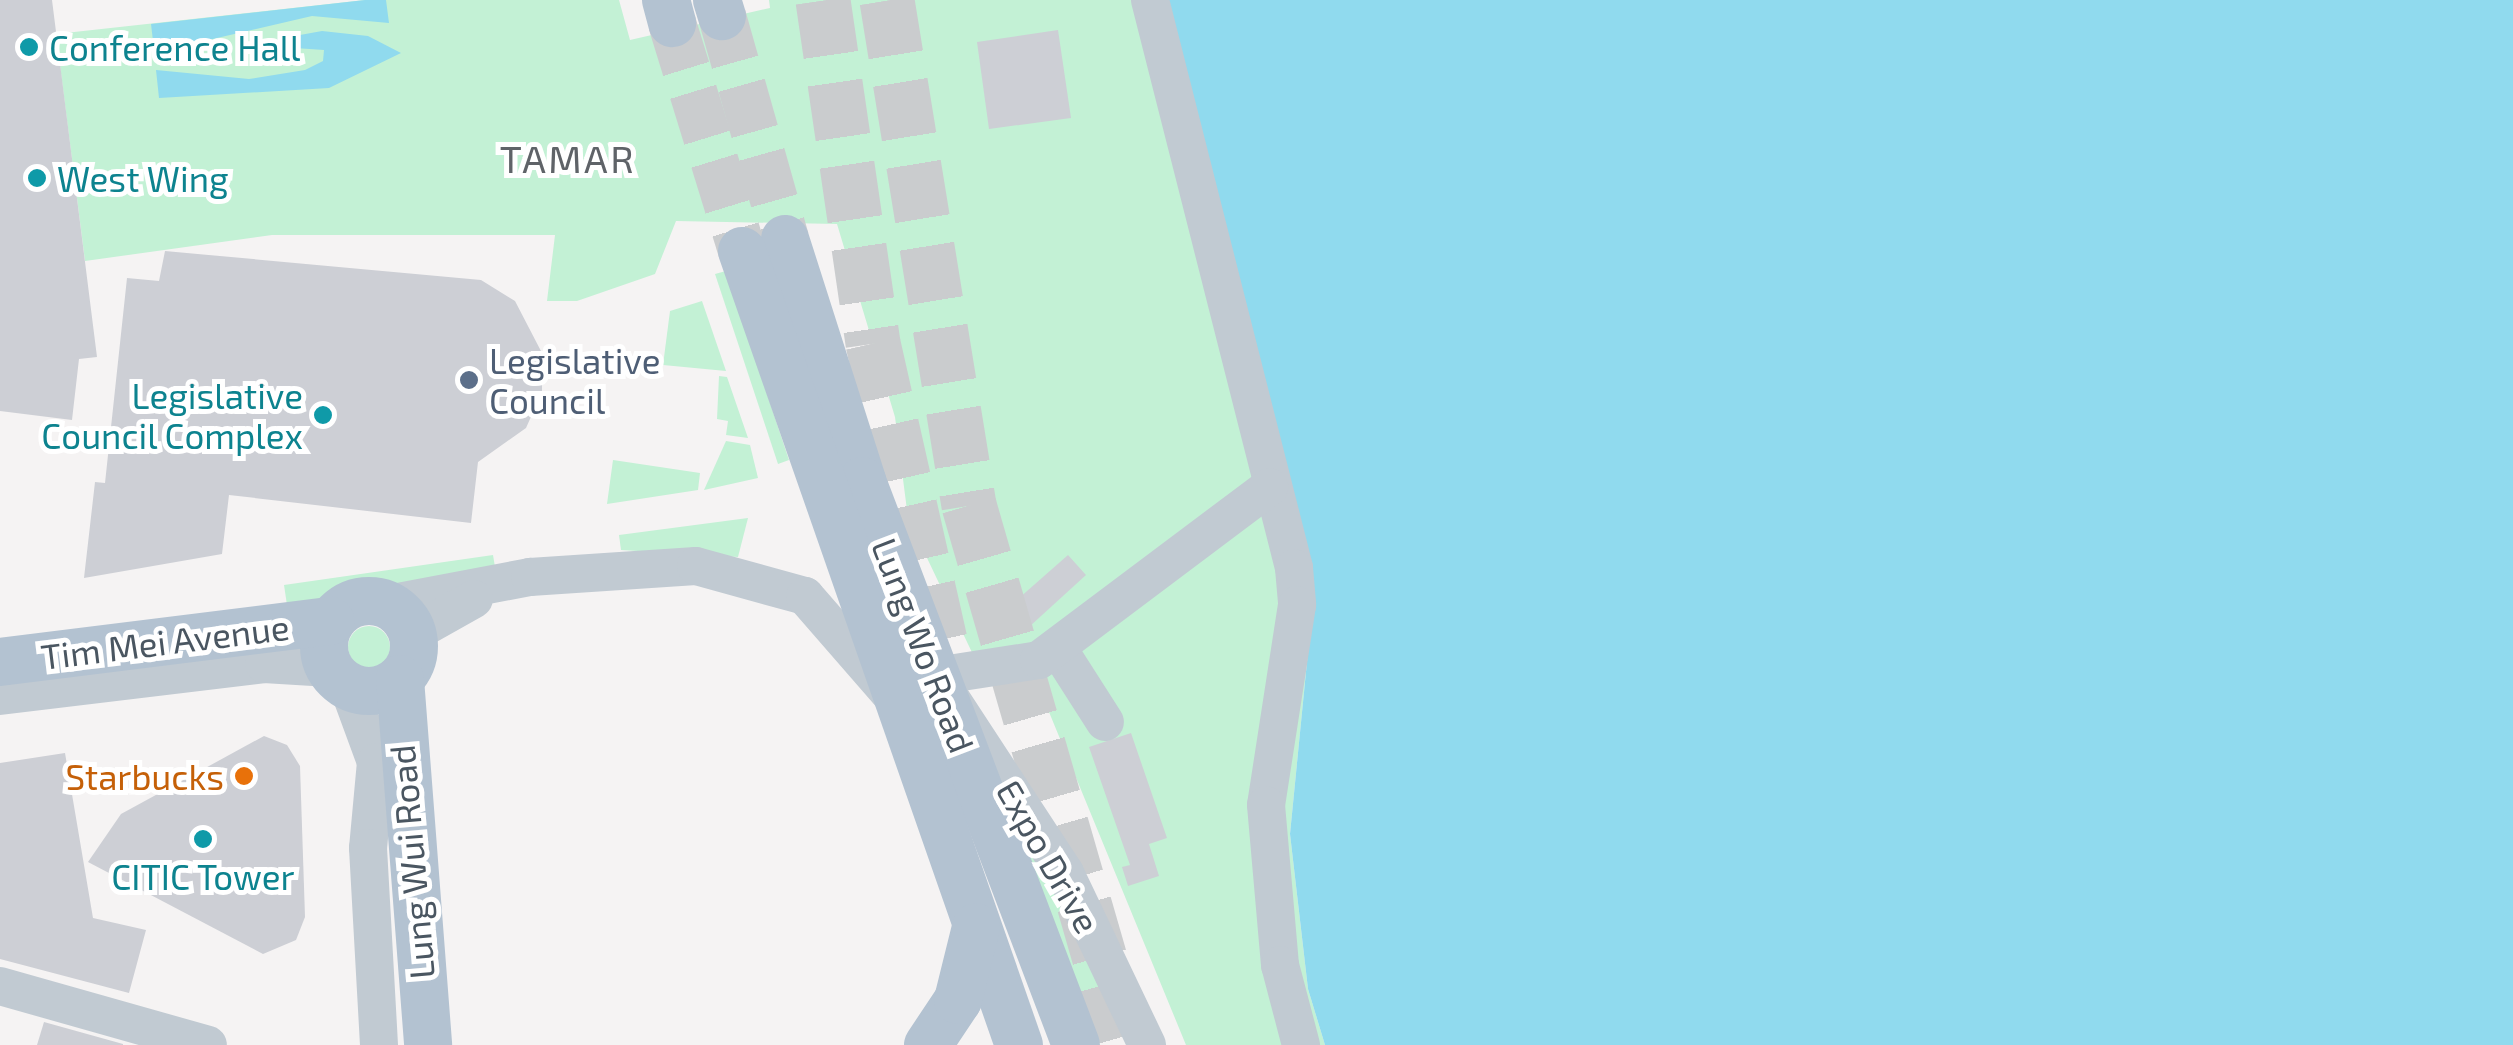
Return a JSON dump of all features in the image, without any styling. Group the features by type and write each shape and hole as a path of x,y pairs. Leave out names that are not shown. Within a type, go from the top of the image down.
{"main road":[{"name":"Lung Wo Road","path":"1020,1045 849,575 764,245 936,676 1076,1045"},
{"path":"330,621 362,600 400,619"},
{"name":"Lung Wui Road","path":"400,619 400,679 428,1045"},
{"name":"Lung Wui Road","path":"330,621 339,677"},
{"name":"Tim Mei Avenue","path":"0,662 330,621"},
{"path":"339,677 375,691 400,679"},
{"path":"928,1045 958,1000 976,928"}],"street":[{"path":"1150,0 1297,606 1272,725 1268,871 1301,1045"},
{"path":"936,676 1026,666 1058,647 1269,486"},
{"path":"400,619 502,582 696,566 805,596 894,699"},
{"path":"805,596 849,575"},
{"path":"1058,647 1104,722"},
{"name":"Tim Mei Avenue","path":"0,696 264,664 339,677"},
{"name":"Expo Drive","path":"936,676 1065,873 1148,1045"},
{"name":"Lung Wui Road","path":"339,677 376,762 368,848 379,1045"},
{"path":"0,986 208,1045"}],"green space":[{"path":"365,0 619,0 630,40 770,8 769,0 1166,0 1312,611 1290,834 1308,989 1325,1045 1186,1045 1049,712 1014,688 987,684 908,518 895,417 837,224 676,221 655,274 577,301 547,301 555,235 272,235 85,261 56,34"},
{"path":"726,271 789,460 778,464 715,274"},
{"path":"702,301 726,371 663,365 670,311"},
{"path":"719,376 727,377 748,438 726,435 728,421 717,419"},
{"path":"726,441 750,445 758,478 704,490"},
{"path":"613,460 700,473 698,490 607,504"},
{"path":"748,518 738,557 621,550 619,535"},
{"path":"493,555 495,567 287,605 284,585"},
{"path":"369,626 384,632 390,647 384,662 369,668 354,662 348,647 354,632"},
{"path":"1019,819 1127,1027 1092,1029 1012,820"}],"water":[{"path":"386,0 389,23 312,16 204,41 153,41 151,24"},
{"path":"1166,0 2513,0 2513,1045 1325,1045 1308,989 1290,834 1312,611"},
{"path":"322,31 368,36 401,53 329,88 159,98 156,70 249,79 305,70 323,61 324,50 280,47 278,39"}],"building":[{"name":"West Wing","path":"0,0 52,0 97,357 79,359 72,420 0,411"},
{"path":"1058,30 1071,118 989,129 977,42"},
{"name":"Legislative Council Complex","path":"165,251 481,280 515,301 542,353 542,392 526,428 478,462 471,523 229,495 222,554 84,578 95,482 105,483 127,278 159,281"},
{"path":"1068,555 1086,575 1029,627 1010,606"},
{"path":"1131,733 1167,838 1149,844 1159,876 1128,886 1122,867 1130,865 1089,747"},
{"name":"CITIC Tower","path":"264,736 287,745 300,766 305,917 296,940 263,954 88,862 121,814"},
{"path":"65,753 93,918 146,930 129,993 0,959 0,763"},
{"path":"44,1022 123,1044 123,1045 37,1045"}],"tunnel":[{"path":"823,0 873,343 942,649"},
{"path":"887,0 969,505 1125,1045"},
{"path":"722,16 785,239"},
{"path":"672,23 742,251"}],"place":[{"name":"Conference Hall","path":"29,47"},
{"name":"West Wing","path":"37,178"},
{"name":"Legislative Council","path":"469,380"},
{"name":"Legislative Council Complex","path":"323,415"},
{"name":"Starbucks","path":"244,776"},
{"name":"CITIC Tower","path":"203,839"}],"district":[{"name":"TAMAR","path":"568,159"}]}
